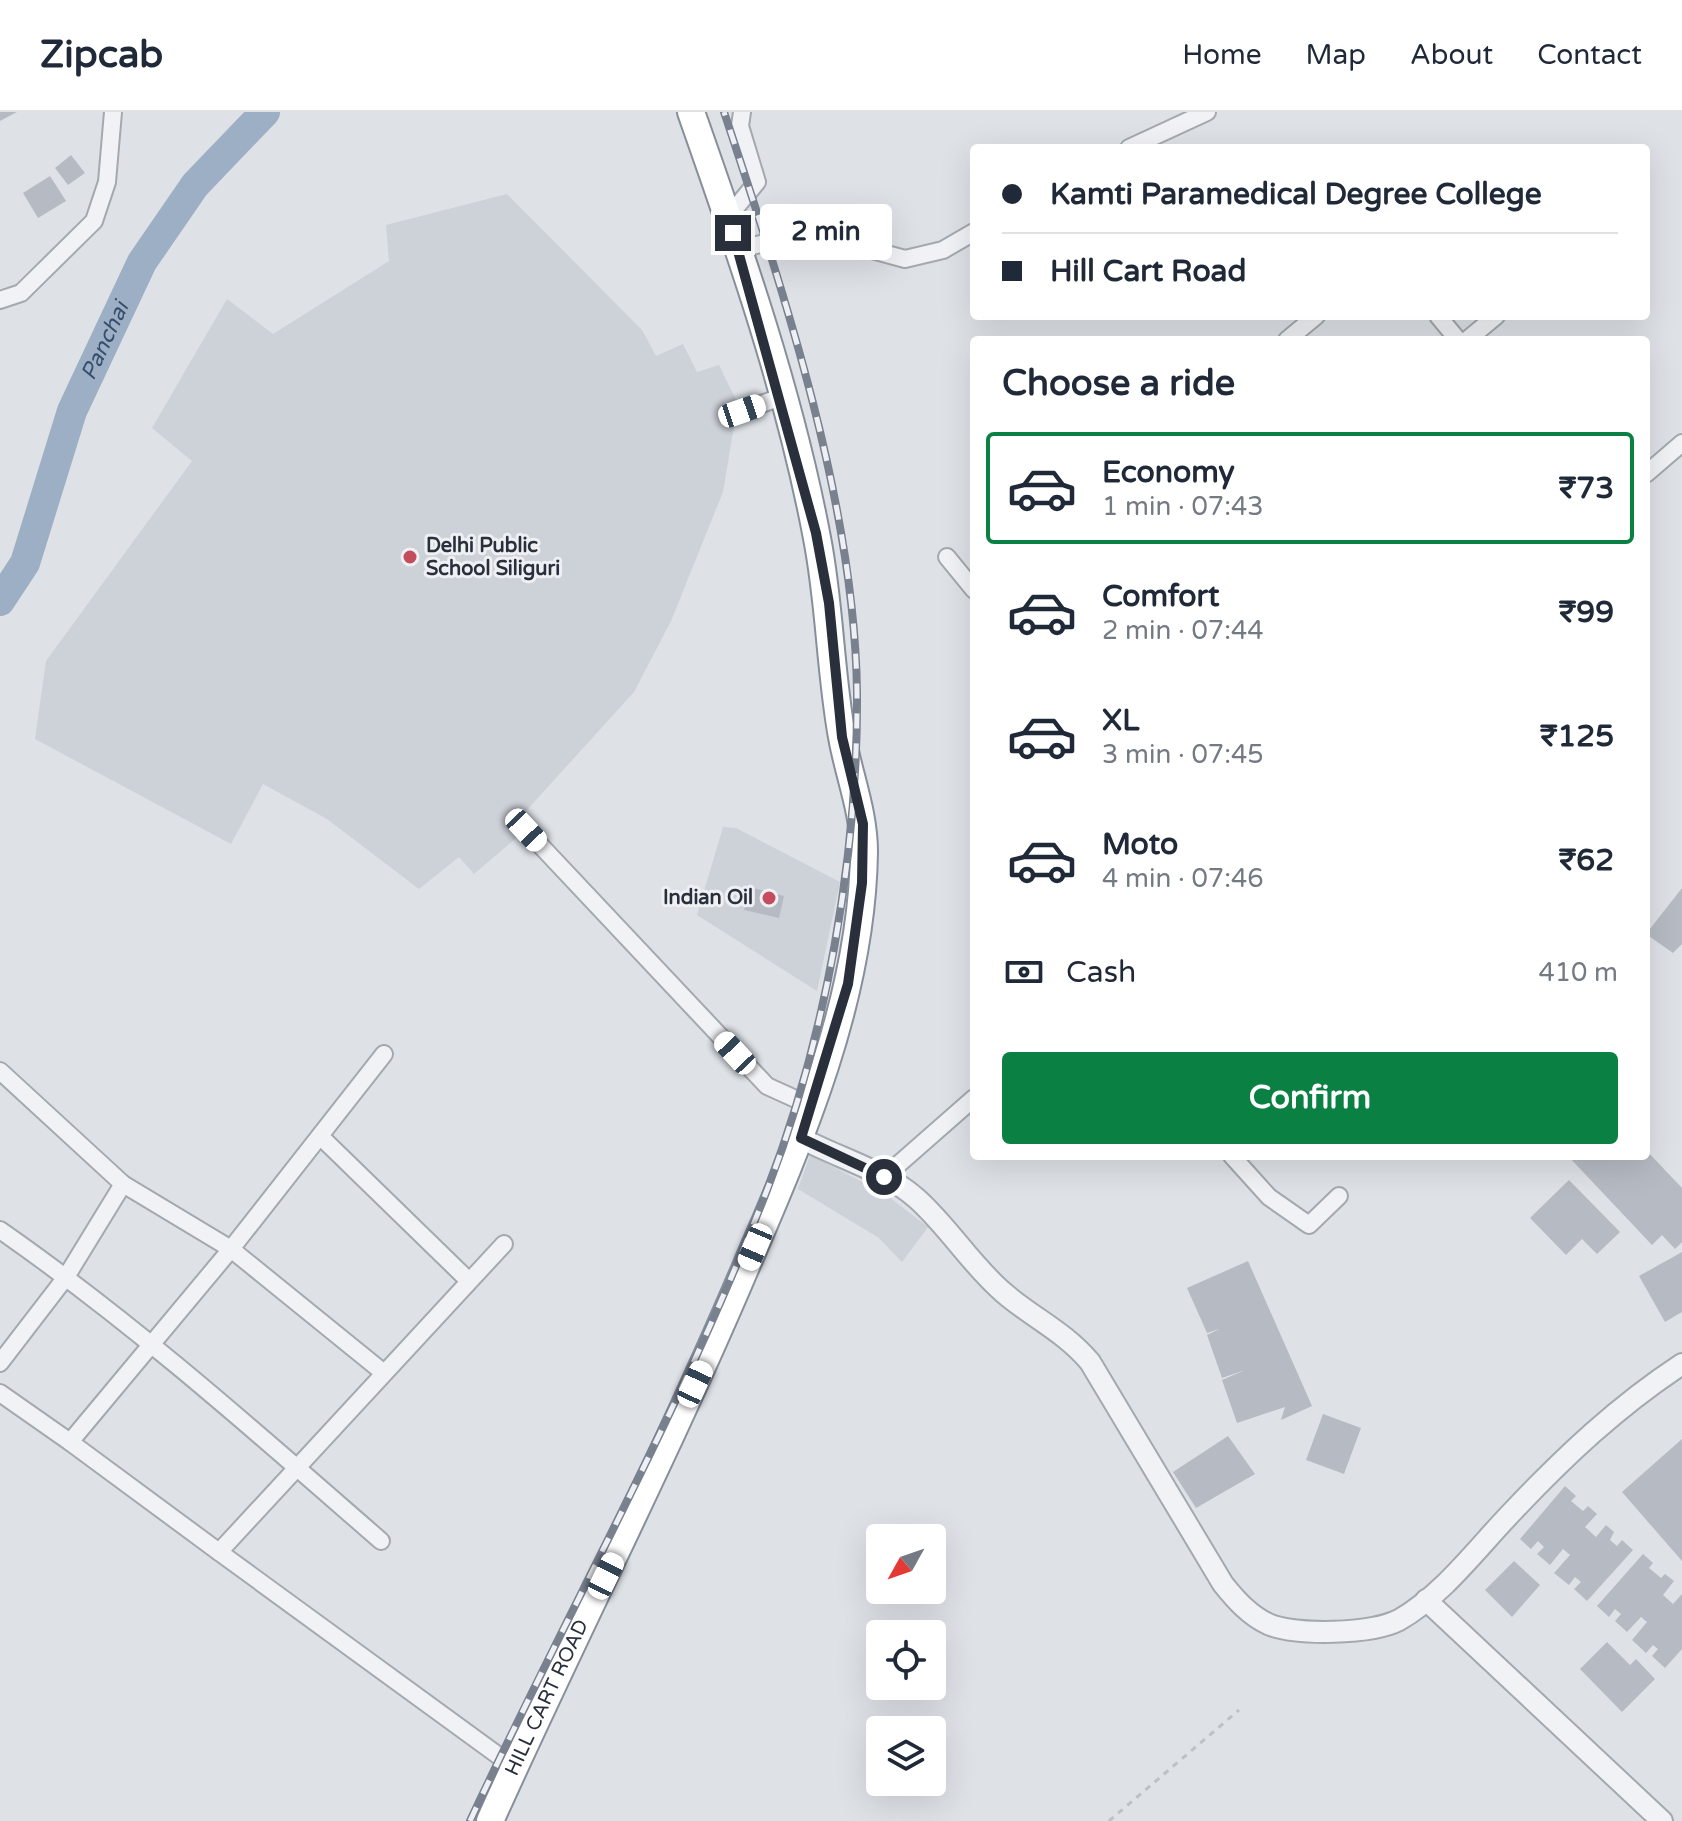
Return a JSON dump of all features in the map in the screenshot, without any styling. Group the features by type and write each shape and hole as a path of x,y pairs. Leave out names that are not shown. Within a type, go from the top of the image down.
{"highway":[{"name":"HILL CART ROAD","path":"490,1821 702,1370 801,1138 848,984 864,851 863,824 842,737 829,603 816,533 739,249 691,112"}],"street":[{"path":"0,300 21,293 94,221 107,182 113,112"},
{"path":"728,217 757,182 740,126 742,112"},
{"path":"1138,144 1207,112"},
{"path":"739,249 809,233 905,259 943,250 970,234"},
{"path":"1292,336 1311,320"},
{"path":"1441,320 1455,336"},
{"path":"1472,336 1491,320"},
{"path":"742,411 781,397"},
{"path":"1650,471 1682,443"},
{"path":"947,557 970,585"},
{"path":"526,830 767,1086 811,1106"},
{"path":"70,1442 231,1249 384,1054"},
{"path":"0,1071 84,1152 123,1184 231,1249 384,1373"},
{"path":"884,1177 970,1102"},
{"path":"320,1136 469,1281"},
{"path":"801,1138 884,1177 914,1197 942,1223 1001,1291 1056,1329 1081,1352 1223,1584 1237,1601 1269,1625 1295,1630 1362,1631 1401,1619 1426,1600 1594,1430 1637,1394 1682,1364"},
{"path":"1236,1160 1269,1197 1309,1225 1339,1196"},
{"path":"0,1363 66,1277 123,1184"},
{"path":"0,1230 66,1277 247,1422 381,1541"},
{"path":"219,1552 504,1244"},
{"path":"0,1393 514,1767"},
{"path":"1426,1600 1662,1821"}],"path":[{"path":"1109,1821 1239,1710"}],"shaded area":[{"name":"Delhi Public School Siliguri","path":"507,194 642,330 656,356 683,344 697,372 719,365 746,420 734,426 723,492 671,621 634,692 526,811 535,822 474,874 459,857 419,889 327,819 263,784 231,844 35,739 46,661 192,461 152,428 227,299 273,334 389,261 386,225"},
{"name":"Indian Oil","path":"723,827 736,828 840,882 817,991 697,915"},
{"path":"810,1155 884,1193 928,1227 902,1262 879,1238 798,1189"}],"building":[{"path":"0,112 17,112 0,121"},
{"path":"71,155 85,173 68,185 55,168"},
{"path":"50,176 66,201 38,218 23,193"},
{"path":"749,887 784,896 779,918 744,910"},
{"path":"1682,888 1682,944 1673,953 1650,937 1650,929"},
{"path":"1650,1154 1682,1188 1682,1242 1675,1249 1662,1235 1652,1245 1572,1160 1650,1160"},
{"path":"1569,1180 1620,1232 1597,1254 1582,1239 1566,1255 1530,1218"},
{"path":"1682,1252 1682,1312 1665,1322 1639,1276"},
{"path":"1248,1261 1312,1406 1281,1420 1285,1407 1237,1423 1222,1380 1245,1370 1222,1378 1207,1335 1219,1329 1207,1333 1187,1288"},
{"path":"1323,1414 1361,1428 1344,1474 1306,1460"},
{"path":"1228,1436 1255,1474 1196,1508 1173,1472"},
{"path":"1682,1439 1682,1561 1622,1492"},
{"path":"1565,1486 1576,1496 1571,1501 1583,1511 1588,1506 1597,1514 1585,1527 1596,1537 1606,1525 1614,1532 1610,1540 1617,1546 1622,1540 1633,1550 1587,1601 1574,1589 1581,1582 1575,1577 1569,1585 1554,1573 1570,1555 1563,1549 1550,1565 1537,1554 1544,1547 1538,1541 1531,1549 1520,1539"},
{"path":"1643,1554 1653,1563 1649,1568 1661,1578 1665,1574 1674,1581 1663,1595 1673,1604 1682,1594 1682,1649 1665,1668 1652,1656 1658,1649 1653,1645 1646,1653 1632,1640 1647,1622 1641,1617 1627,1632 1615,1621 1621,1614 1615,1609 1609,1617 1597,1606"},
{"path":"1514,1561 1540,1585 1512,1617 1485,1590"},
{"path":"1607,1642 1630,1665 1636,1659 1655,1679 1622,1712 1580,1669"}],"waterway":[{"name":"Panchai","path":"0,601 25,563 72,411 142,262 195,185 265,112"}],"railway":[{"path":"470,1821 662,1429 767,1190 788,1132 822,1009 845,882 852,818 857,693 853,621 844,548 812,399 724,112"}],"place":[{"name":"Delhi Public School Siliguri","path":"410,557"},
{"name":"Indian Oil","path":"769,898"}],"route":[{"path":"733,233 781,397 816,533 829,603 842,737 863,824 862,883 848,984 801,1138 842,1160 884,1177"}]}
